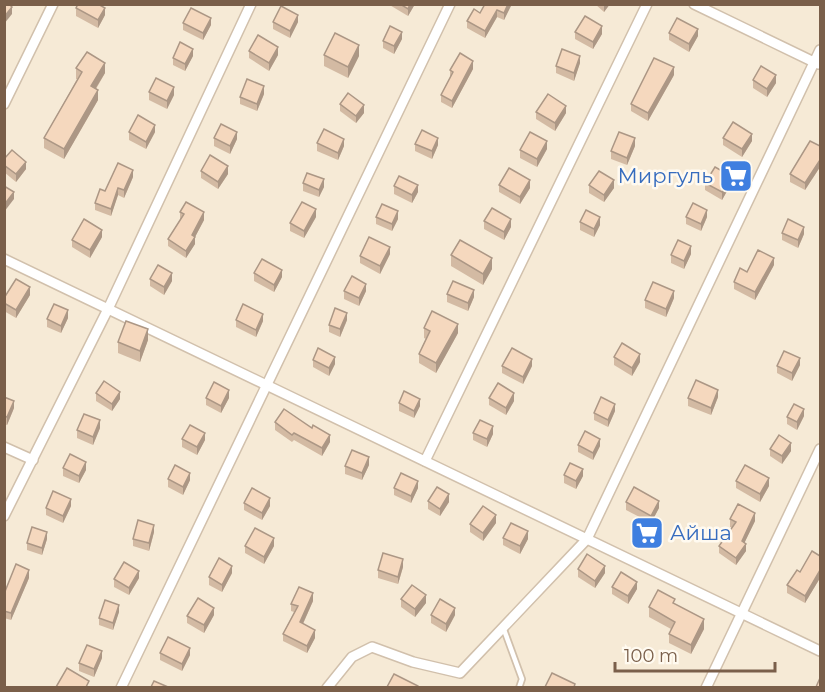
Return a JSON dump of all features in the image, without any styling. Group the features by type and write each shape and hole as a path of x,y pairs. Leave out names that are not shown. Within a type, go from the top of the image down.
{"street":[{"path":"4,105 53,4"},
{"path":"4,516 108,309 250,4"},
{"path":"121,687 450,4"},
{"path":"425,461 647,4"},
{"path":"694,4 818,63"},
{"path":"327,687 352,657 372,647 413,662 460,673 587,539 818,63 820,50"},
{"path":"4,259 820,651"},
{"path":"4,447 33,460"},
{"path":"706,687 820,449"}],"lane":[{"path":"503,627 522,679 519,687"}],"shaded area":[{"path":"5,5 820,5 820,687 5,687"}],"building":[{"path":"4,4 12,7 4,17"},
{"path":"78,4 98,4 105,8 98,20 76,8"},
{"path":"400,4 410,4 408,9"},
{"path":"485,4 508,4 504,13 497,10 485,31 467,21 474,9 480,13"},
{"path":"281,6 298,15 290,31 273,22"},
{"path":"191,8 211,18 203,33 183,23"},
{"path":"585,16 602,26 593,42 575,32"},
{"path":"677,18 698,29 689,44 669,33"},
{"path":"390,26 402,32 394,46 383,41"},
{"path":"335,33 359,45 348,67 324,55"},
{"path":"258,35 278,47 269,63 249,51"},
{"path":"180,42 193,49 185,64 173,58"},
{"path":"562,49 580,56 574,73 556,66"},
{"path":"87,52 105,63 91,86 98,90 64,149 44,138 82,72 76,68"},
{"path":"460,53 473,61 452,101 441,95 453,72 450,70"},
{"path":"654,58 674,67 648,113 631,104"},
{"path":"761,66 776,75 767,89 753,80"},
{"path":"156,78 174,87 167,101 149,92"},
{"path":"247,79 264,86 257,104 240,97"},
{"path":"348,93 364,105 356,116 340,104"},
{"path":"548,94 566,106 555,123 536,112"},
{"path":"138,115 155,125 146,142 129,132"},
{"path":"733,122 752,134 742,149 723,138"},
{"path":"221,124 237,132 230,146 214,138"},
{"path":"324,129 344,139 338,153 317,143"},
{"path":"422,130 438,138 432,151 415,144"},
{"path":"530,132 547,141 537,159 520,150"},
{"path":"619,132 635,138 627,158 611,151"},
{"path":"810,141 820,146 820,160 805,183 790,174"},
{"path":"12,150 26,162 16,174 4,165 4,159"},
{"path":"210,155 228,166 218,182 201,171"},
{"path":"118,163 133,170 124,190 118,188 111,209 95,203 100,189 105,191"},
{"path":"733,163 743,169 739,176 729,171"},
{"path":"715,167 731,176 722,192 705,183"},
{"path":"509,168 530,180 520,197 499,185"},
{"path":"599,171 614,180 604,195 589,185"},
{"path":"307,173 324,179 319,190 303,183"},
{"path":"399,176 418,185 412,195 394,186"},
{"path":"4,186 14,192 4,205"},
{"path":"186,202 204,212 192,235 195,237 186,251 168,239 184,214 180,212"},
{"path":"302,202 316,209 304,231 290,223"},
{"path":"693,203 707,210 701,224 686,217"},
{"path":"382,204 398,211 392,224 376,217"},
{"path":"492,208 511,219 504,232 484,221"},
{"path":"586,210 600,217 594,229 580,222"},
{"path":"84,219 102,230 90,250 72,240"},
{"path":"788,219 804,227 798,240 782,233"},
{"path":"369,237 390,247 380,266 360,256"},
{"path":"460,240 492,258 483,274 451,255"},
{"path":"678,240 691,246 684,261 671,255"},
{"path":"758,250 774,258 755,292 734,282 740,268 747,272"},
{"path":"262,259 282,270 274,285 254,273"},
{"path":"158,265 172,273 164,287 150,279"},
{"path":"352,276 366,284 359,298 344,291"},
{"path":"16,279 30,287 16,310 4,303 4,298"},
{"path":"453,281 474,290 468,303 447,294"},
{"path":"653,282 674,291 666,309 645,300"},
{"path":"54,304 68,310 61,326 47,319"},
{"path":"243,304 263,314 256,330 236,320"},
{"path":"335,308 347,313 340,329 329,325"},
{"path":"432,311 458,324 436,363 419,354 430,331 424,328"},
{"path":"126,321 148,329 140,351 118,342"},
{"path":"622,343 640,354 632,368 614,357"},
{"path":"318,348 335,357 329,368 313,360"},
{"path":"512,348 532,359 523,377 502,366"},
{"path":"784,351 800,358 792,373 777,366"},
{"path":"696,380 718,390 711,408 688,398"},
{"path":"104,381 120,392 112,404 96,393"},
{"path":"214,382 229,390 221,406 206,398"},
{"path":"498,383 514,393 506,408 489,398"},
{"path":"404,391 420,399 414,411 399,403"},
{"path":"4,397 14,401 7,417 4,416"},
{"path":"601,397 615,404 608,420 594,413"},
{"path":"794,404 804,409 797,422 787,417"},
{"path":"284,409 312,428 313,425 330,435 322,448 294,433 292,435 275,422"},
{"path":"84,414 100,420 93,437 77,430"},
{"path":"480,420 493,426 487,439 473,433"},
{"path":"190,425 205,433 197,447 182,439"},
{"path":"585,431 600,439 593,453 578,445"},
{"path":"779,435 791,443 782,456 770,449"},
{"path":"352,450 369,457 362,473 345,466"},
{"path":"70,454 86,462 79,476 63,468"},
{"path":"570,463 583,469 576,481 564,475"},
{"path":"175,465 190,473 183,487 168,479"},
{"path":"745,465 769,478 760,494 736,481"},
{"path":"401,473 418,481 411,496 394,488"},
{"path":"437,487 449,494 440,509 428,501"},
{"path":"634,487 659,501 651,516 626,502"},
{"path":"252,488 270,498 262,513 244,503"},
{"path":"53,491 71,499 63,516 46,508"},
{"path":"738,504 755,513 742,541 746,544 736,558 719,546 736,522 730,519"},
{"path":"483,506 496,515 483,533 470,524"},
{"path":"138,520 154,525 149,543 133,539"},
{"path":"511,523 528,531 520,546 503,538"},
{"path":"32,527 47,532 42,548 27,543"},
{"path":"255,528 274,538 264,557 245,546"},
{"path":"812,551 820,556 820,570 805,596 787,585 797,570 800,572"},
{"path":"383,553 403,559 398,577 378,570"},
{"path":"587,554 605,566 595,581 578,569"},
{"path":"219,558 232,566 222,585 209,577"},
{"path":"124,562 139,571 129,588 114,579"},
{"path":"16,564 29,570 11,613 4,611 4,594"},
{"path":"621,572 637,582 628,596 612,587"},
{"path":"412,585 426,595 415,609 401,599"},
{"path":"299,587 313,593 300,622 315,630 307,646 283,634 298,606 291,604"},
{"path":"658,590 675,599 673,603 704,619 691,645 669,634 675,622 649,607"},
{"path":"198,598 214,608 204,625 187,616"},
{"path":"440,599 455,608 446,624 431,615"},
{"path":"105,600 119,605 113,623 99,618"},
{"path":"168,637 190,648 182,664 160,653"},
{"path":"87,645 102,651 94,669 79,663"},
{"path":"67,668 89,681 86,687 56,687"},
{"path":"552,673 575,684 574,687 545,687"},
{"path":"394,674 418,686 418,687 387,687"},
{"path":"154,681 168,687 151,687"}],"place":[{"name":"Миргуль","path":"736,176"},
{"name":"Айша","path":"647,533"}]}
